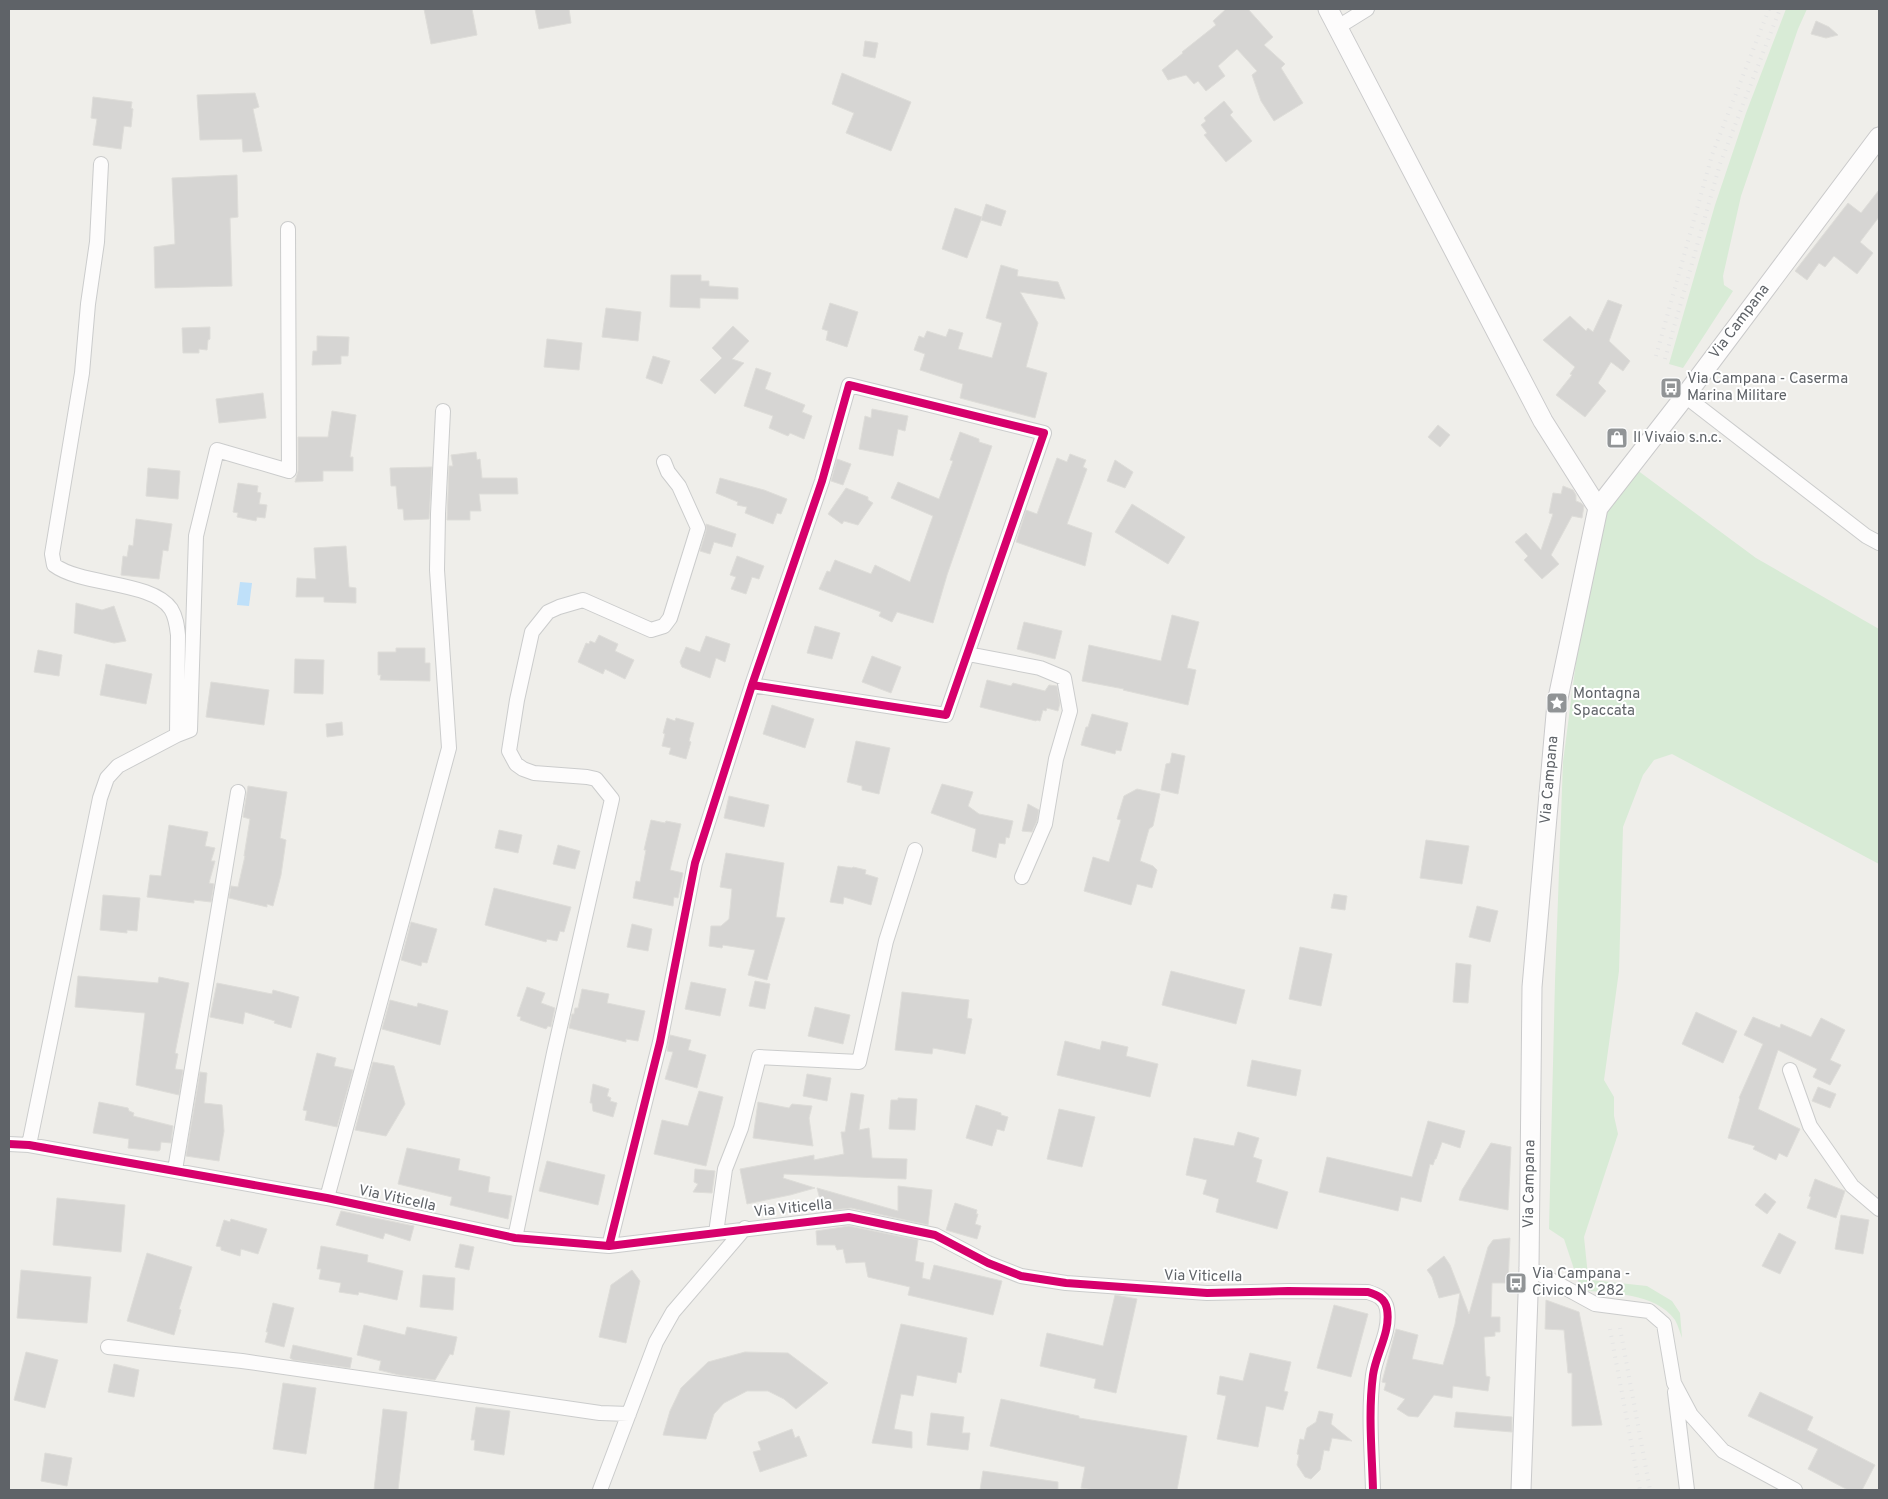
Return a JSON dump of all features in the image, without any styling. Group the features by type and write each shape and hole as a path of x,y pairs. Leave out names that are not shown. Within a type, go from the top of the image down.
{"main road":[{"path":"1328,9 1543,421 1598,508"},
{"name":"Via Campana","path":"1521,1490 1529,1268 1532,987 1556,703 1598,508 1685,396 1879,137"}],"street":[{"path":"1338,27 1367,9"},
{"path":"101,164 96,242 82,373 52,554 54,564 69,574 144,592 160,600 170,608 177,622 178,635 177,735"},
{"path":"28,1145 100,798 107,778 118,766 190,730 196,536 217,450 289,471 288,229"},
{"path":"609,1246 660,1042 695,863 752,685 822,481 849,385 1044,433 946,715 752,685"},
{"path":"1685,396 1866,536 1879,544"},
{"path":"326,1198 449,748 438,570 438,514 443,411"},
{"path":"515,1238 554,1053 612,798 596,779 587,776 534,773 516,764 508,751 517,700 532,632 548,612 583,600 651,630 664,626 670,618 698,528 664,462"},
{"path":"968,654 1040,668 1064,678 1070,711 1056,759 1045,824 1022,877"},
{"path":"175,1170 238,792"},
{"path":"716,1233 725,1169 740,1128 759,1057 859,1062 886,941 915,850"},
{"path":"1790,1070 1810,1126 1852,1186 1879,1209"},
{"name":"Via Viticella","path":"9,1144 28,1145 175,1170 326,1198 515,1238 609,1246 745,1228 849,1217 935,1235 988,1263 1021,1276 1066,1283 1208,1293 1288,1290 1368,1292 1380,1296 1386,1306 1388,1321 1373,1374 1371,1418 1373,1490"},
{"path":"600,1490 656,1342 673,1312 745,1228"},
{"path":"1529,1268 1595,1304 1649,1311 1664,1324 1674,1383 1687,1490"},
{"path":"108,1347 242,1361 600,1413 629,1414"},
{"path":"1674,1383 1691,1415 1723,1451 1795,1490"}],"green space":[{"path":"1786,9 1807,9 1798,29 1741,196 1723,276 1724,285 1733,291 1683,368 1669,364 1715,205 1746,113"},
{"path":"1637,470 1756,558 1879,629 1879,864 1672,754 1654,760 1643,775 1623,827 1619,971 1604,1080 1614,1097 1614,1116 1618,1134 1584,1237 1588,1276 1591,1280 1647,1286 1672,1301 1680,1313 1682,1338 1675,1320 1656,1304 1632,1296 1581,1290 1564,1239 1549,1229 1563,762 1586,585 1605,512"}],"water":[{"path":"240,582 252,583 249,606 237,605"}],"building":[{"path":"424,9 472,9 477,35 431,44"},
{"path":"535,9 569,9 571,23 539,29"},
{"path":"1226,9 1248,9 1273,37 1264,45 1285,64 1281,68 1303,103 1274,121 1261,101 1252,75 1257,71 1237,49 1218,66 1225,76 1206,91 1198,81 1194,84 1186,75 1168,80 1162,70 1216,25 1213,21"},
{"path":"1816,21 1829,27 1838,35 1826,38 1811,34"},
{"path":"865,41 878,43 875,58 863,56"},
{"path":"842,73 911,102 891,151 846,133 854,113 832,104"},
{"path":"255,93 259,107 253,109 262,151 243,152 242,139 200,140 197,95"},
{"path":"93,97 132,102 131,127 124,126 121,149 93,145 97,119 91,118"},
{"path":"1224,101 1233,112 1230,115 1252,141 1226,162 1204,135 1207,133 1201,125 1206,121 1204,118"},
{"path":"237,175 238,217 230,218 232,286 155,288 154,247 175,244 172,178"},
{"path":"1879,190 1879,217 1860,242 1873,253 1857,274 1834,256 1825,267 1819,263 1807,280 1795,271 1848,203 1861,213"},
{"path":"986,204 1006,211 1001,226 981,220"},
{"path":"955,208 982,217 967,258 942,249"},
{"path":"1001,265 1018,270 1017,276 1058,282 1065,299 1020,292 1038,323 1026,367 1047,373 1035,418 960,398 963,384 920,370 925,354 914,350 919,336 924,338 927,331 946,337 949,329 963,333 958,349 992,358 1002,323 986,318"},
{"path":"671,275 701,275 701,281 709,281 709,286 738,288 738,299 700,298 700,308 670,307"},
{"path":"1608,300 1622,305 1609,341 1630,361 1623,371 1611,362 1598,383 1606,391 1585,417 1556,395 1572,375 1570,374 1575,367 1543,340 1570,316 1586,331 1588,328 1593,332"},
{"path":"830,303 858,312 847,347 826,340 828,331 822,329"},
{"path":"606,308 641,312 638,341 602,337"},
{"path":"733,326 749,341 732,359 744,363 715,394 700,380 722,358 712,348"},
{"path":"210,327 210,339 208,340 207,350 199,349 199,353 183,353 182,328"},
{"path":"317,336 349,337 348,356 341,356 341,364 312,365 313,351 317,351"},
{"path":"547,339 582,343 579,370 544,367"},
{"path":"653,356 670,361 662,384 646,378"},
{"path":"756,368 771,373 765,389 805,405 802,412 812,416 804,439 790,433 788,436 769,428 773,416 744,406"},
{"path":"263,393 266,418 219,423 216,399"},
{"path":"872,409 908,416 905,431 898,429 893,456 859,449 865,416 871,418"},
{"path":"332,411 356,415 350,457 353,457 353,471 323,471 323,481 295,482 298,471 298,437 328,437"},
{"path":"1438,425 1450,435 1440,447 1428,437"},
{"path":"960,432 979,439 979,442 992,446 947,575 933,623 897,612 892,622 879,616 881,612 819,589 827,571 830,572 835,560 871,574 875,565 910,582 933,516 891,498 898,482 939,499 953,461 950,460"},
{"path":"476,452 477,460 480,459 482,478 517,478 518,494 479,494 481,511 470,511 470,520 447,520 449,466 453,466 451,455"},
{"path":"1070,454 1086,460 1083,467 1087,469 1067,524 1092,533 1085,566 1016,542 1026,510 1037,514 1057,458 1067,462"},
{"path":"837,459 851,464 843,485 831,481"},
{"path":"1115,460 1133,472 1125,488 1107,481"},
{"path":"432,467 429,519 404,520 403,509 398,509 396,486 391,486 390,468"},
{"path":"148,468 180,471 178,499 146,496"},
{"path":"720,478 764,490 787,499 781,514 777,513 773,524 745,513 747,507 737,505 738,502 716,493"},
{"path":"238,483 258,486 257,492 261,493 259,504 267,505 265,518 257,517 256,521 237,517 238,513 233,512"},
{"path":"1563,486 1573,490 1576,495 1576,501 1584,506 1582,518 1572,516 1551,555 1559,564 1542,579 1524,560 1528,556 1515,542 1526,533 1541,550 1553,514 1549,513 1553,493 1561,494"},
{"path":"846,488 868,497 868,500 873,503 858,525 844,521 842,524 828,514"},
{"path":"1132,504 1185,537 1168,564 1115,532"},
{"path":"136,519 172,524 168,551 163,550 159,579 121,575 123,556 127,557 129,545 133,546"},
{"path":"706,524 736,534 732,547 714,542 710,554 700,551 706,531"},
{"path":"346,546 349,587 356,588 356,603 324,602 324,597 296,597 297,578 316,579 314,548"},
{"path":"737,556 764,566 759,579 752,577 746,594 731,589 736,577 730,575"},
{"path":"76,603 102,610 114,606 126,641 114,643 74,633"},
{"path":"1172,615 1199,622 1187,668 1196,670 1188,705 1082,681 1089,645 1161,661"},
{"path":"1024,622 1062,631 1055,659 1017,649"},
{"path":"815,626 840,633 832,659 807,653"},
{"path":"599,635 618,644 615,651 634,660 625,679 605,669 603,674 578,662 586,643 589,644 590,641 595,643"},
{"path":"706,636 730,644 725,662 716,658 710,678 682,667 680,662 686,647 700,652"},
{"path":"396,648 425,648 425,663 430,663 430,681 380,680 381,675 378,675 378,652 396,652"},
{"path":"38,650 62,655 59,676 34,672"},
{"path":"872,656 901,667 891,693 862,682"},
{"path":"295,659 324,660 323,694 294,693"},
{"path":"106,664 152,674 146,704 100,695"},
{"path":"987,680 1011,686 1013,683 1045,691 1049,685 1057,686 1060,703 1058,711 1047,708 1046,711 1043,710 1040,721 1036,721 980,707"},
{"path":"211,682 269,690 264,725 206,717"},
{"path":"772,705 814,719 805,748 763,734"},
{"path":"1092,714 1128,723 1121,751 1116,750 1115,754 1081,745"},
{"path":"667,718 675,721 676,718 694,723 686,759 669,754 671,748 662,746"},
{"path":"342,722 343,735 327,737 326,724"},
{"path":"856,741 890,748 879,794 862,790 862,786 847,782"},
{"path":"1172,753 1185,756 1178,794 1161,790 1166,764 1170,763"},
{"path":"942,784 973,792 968,806 979,814 1013,821 1009,838 1006,837 1005,844 999,843 996,858 972,851 976,829 931,813"},
{"path":"248,786 287,792 280,838 286,840 281,875 273,906 267,904 267,907 229,898 231,886 238,887 245,856 250,819 243,817"},
{"path":"1137,789 1160,794 1153,826 1149,829 1140,861 1153,866 1157,870 1152,888 1137,884 1131,905 1084,891 1093,857 1109,862 1121,820 1117,819 1124,796"},
{"path":"729,796 769,805 764,827 724,818"},
{"path":"1028,804 1039,810 1032,832 1022,831"},
{"path":"651,820 681,824 670,870 683,873 678,898 674,897 673,906 633,898 636,881 640,882 646,850 644,850"},
{"path":"169,825 208,832 205,846 215,848 211,861 215,861 209,883 214,884 211,902 194,900 194,903 147,897 150,875 161,876"},
{"path":"499,830 522,835 518,853 495,848"},
{"path":"1426,840 1469,846 1462,884 1420,878"},
{"path":"558,845 580,851 575,869 553,864"},
{"path":"726,853 784,863 776,917 785,918 767,980 748,975 755,950 723,945 722,948 709,946 711,926 721,926 729,919 732,889 720,887"},
{"path":"838,866 866,870 865,874 878,878 871,905 844,897 843,904 830,902"},
{"path":"494,888 571,907 564,932 560,931 557,941 547,939 546,942 485,925"},
{"path":"1334,894 1347,896 1345,910 1331,908"},
{"path":"103,895 140,898 137,931 127,930 127,933 100,930"},
{"path":"1477,906 1498,911 1490,942 1469,937"},
{"path":"411,922 437,929 427,963 422,962 421,966 401,960"},
{"path":"632,924 652,929 648,951 627,947"},
{"path":"1300,947 1332,954 1321,1006 1289,999"},
{"path":"1456,963 1471,965 1468,1003 1453,1002"},
{"path":"1171,971 1245,990 1236,1024 1162,1005"},
{"path":"78,976 158,983 159,977 189,983 175,1053 178,1054 175,1069 183,1070 179,1095 136,1085 145,1013 75,1007"},
{"path":"755,981 770,984 765,1009 749,1006"},
{"path":"691,982 726,989 720,1016 685,1009"},
{"path":"217,983 272,994 273,990 299,997 291,1028 245,1012 243,1024 210,1017"},
{"path":"527,987 545,993 541,1003 555,1008 551,1027 548,1026 546,1029 520,1020 521,1017 517,1016"},
{"path":"582,989 609,994 607,1003 645,1011 638,1041 626,1039 626,1042 569,1028 572,1014 574,1014 575,1008 578,1008"},
{"path":"902,992 969,1000 967,1018 972,1019 965,1054 933,1048 932,1054 895,1050"},
{"path":"390,1000 417,1007 418,1003 448,1011 440,1045 382,1029"},
{"path":"815,1007 850,1015 843,1044 808,1036"},
{"path":"1696,1012 1737,1031 1723,1063 1682,1044"},
{"path":"1753,1017 1780,1028 1781,1024 1811,1037 1821,1018 1845,1030 1830,1060 1841,1065 1830,1085 1813,1077 1817,1069 1778,1050 1758,1109 1800,1129 1787,1157 1779,1153 1776,1160 1753,1149 1755,1146 1728,1138 1739,1098 1763,1044 1744,1035"},
{"path":"670,1035 691,1040 688,1050 706,1055 697,1088 665,1079 673,1052 667,1051"},
{"path":"1065,1041 1100,1050 1102,1041 1128,1047 1126,1056 1158,1064 1150,1097 1057,1075"},
{"path":"317,1053 336,1058 334,1066 353,1070 337,1127 305,1120 307,1111 303,1110"},
{"path":"1252,1060 1301,1070 1296,1096 1247,1086"},
{"path":"373,1062 394,1066 405,1104 386,1136 355,1130"},
{"path":"200,1072 207,1073 204,1103 222,1105 224,1131 219,1161 186,1156"},
{"path":"807,1074 831,1078 827,1101 803,1096"},
{"path":"593,1084 609,1089 607,1096 611,1098 610,1101 617,1103 613,1117 593,1111 592,1103 590,1103"},
{"path":"1818,1087 1836,1094 1830,1108 1812,1101"},
{"path":"699,1091 723,1097 706,1166 654,1154 662,1120 688,1126"},
{"path":"851,1093 864,1095 859,1130 869,1128 872,1158 907,1159 906,1179 784,1174 783,1178 815,1188 747,1204 740,1169 814,1155 814,1160 844,1154 841,1132 845,1132"},
{"path":"898,1098 917,1099 915,1130 889,1129 891,1100 898,1100"},
{"path":"99,1102 128,1108 129,1111 134,1113 133,1116 173,1126 171,1143 161,1142 160,1150 158,1151 128,1148 129,1139 93,1133"},
{"path":"758,1102 789,1108 792,1104 812,1106 809,1118 813,1146 753,1138"},
{"path":"976,1105 1008,1117 1004,1131 997,1129 992,1146 966,1138"},
{"path":"1059,1109 1095,1117 1082,1167 1047,1159"},
{"path":"1428,1121 1465,1131 1460,1148 1442,1142 1433,1165 1430,1164 1421,1202 1401,1197 1398,1211 1319,1192 1327,1157 1412,1177"},
{"path":"1238,1132 1259,1138 1253,1157 1262,1160 1256,1182 1288,1192 1277,1229 1216,1212 1219,1199 1203,1194 1207,1180 1186,1175 1194,1138 1234,1146"},
{"path":"1491,1143 1511,1147 1508,1210 1459,1200 1462,1190"},
{"path":"407,1148 460,1159 458,1170 490,1177 488,1192 512,1196 508,1219 450,1205 452,1197 398,1184"},
{"path":"547,1161 605,1175 598,1205 539,1191"},
{"path":"695,1169 715,1171 712,1193 693,1192 698,1184 694,1182"},
{"path":"1815,1179 1845,1191 1836,1218 1807,1208"},
{"path":"898,1186 932,1190 928,1225 851,1208 823,1211 817,1188 898,1211"},
{"path":"1765,1193 1776,1202 1767,1214 1755,1205"},
{"path":"57,1198 125,1205 121,1252 53,1245"},
{"path":"955,1203 977,1210 976,1214 978,1214 975,1224 981,1226 977,1239 946,1230"},
{"path":"341,1211 414,1226 410,1241 385,1233 383,1239 336,1225"},
{"path":"1841,1215 1869,1220 1863,1254 1835,1249"},
{"path":"231,1219 267,1229 258,1254 241,1249 240,1256 221,1250 221,1247 216,1246 224,1220 230,1222"},
{"path":"849,1226 918,1240 915,1261 924,1263 922,1278 930,1280 934,1265 1002,1281 993,1315 908,1295 910,1287 868,1277 865,1262 846,1263 843,1249 837,1250 835,1245 817,1245 816,1231"},
{"path":"1779,1233 1796,1242 1780,1274 1762,1266"},
{"path":"1510,1238 1508,1283 1492,1283 1491,1317 1500,1317 1500,1332 1495,1332 1495,1336 1484,1337 1486,1376 1490,1377 1488,1391 1453,1386 1452,1398 1434,1395 1418,1417 1408,1416 1397,1409 1405,1399 1384,1390 1386,1383 1382,1382 1396,1329 1418,1335 1412,1359 1443,1365 1455,1324 1460,1293 1439,1298 1432,1277 1427,1270 1444,1256 1450,1265 1469,1314 1488,1247 1493,1240"},
{"path":"460,1244 474,1247 469,1270 455,1267"},
{"path":"321,1246 368,1255 367,1262 403,1271 397,1300 359,1292 358,1295 339,1292 341,1283 319,1279 321,1269 317,1269"},
{"path":"147,1253 192,1267 179,1309 181,1310 174,1335 127,1321"},
{"path":"21,1270 91,1277 87,1323 17,1318"},
{"path":"632,1270 640,1281 626,1343 599,1337 611,1285"},
{"path":"423,1275 455,1278 453,1310 420,1307"},
{"path":"1115,1295 1137,1299 1116,1393 1094,1388 1096,1379 1040,1366 1047,1333 1103,1346"},
{"path":"1546,1300 1579,1312 1602,1425 1572,1426 1572,1373 1568,1373 1564,1330 1545,1329"},
{"path":"273,1303 294,1308 284,1347 265,1342"},
{"path":"1334,1305 1368,1314 1351,1377 1317,1368"},
{"path":"901,1324 967,1338 961,1373 958,1372 956,1383 917,1375 913,1396 901,1394 894,1429 912,1432 912,1448 872,1443"},
{"path":"364,1325 405,1335 407,1327 457,1337 453,1355 450,1354 435,1380 379,1370 381,1361 357,1355"},
{"path":"293,1345 352,1358 350,1368 293,1360 290,1358"},
{"path":"26,1352 58,1360 45,1408 14,1400"},
{"path":"745,1352 788,1353 828,1383 796,1409 784,1399 768,1391 747,1391 724,1403 714,1414 706,1439 663,1435 670,1411 681,1388 708,1362"},
{"path":"1250,1353 1291,1362 1284,1391 1288,1392 1283,1410 1266,1406 1258,1447 1217,1439 1226,1396 1217,1394 1220,1376 1243,1381"},
{"path":"114,1364 139,1370 134,1397 108,1392"},
{"path":"283,1383 316,1388 306,1454 273,1449"},
{"path":"1760,1392 1813,1417 1807,1430 1875,1465 1862,1490 1848,1490 1808,1469 1818,1449 1748,1416"},
{"path":"1001,1399 1079,1416 1079,1418 1187,1436 1177,1490 1095,1490 1081,1488 1085,1467 990,1446"},
{"path":"476,1407 510,1411 504,1455 474,1450 475,1440 471,1440"},
{"path":"383,1409 407,1412 398,1490 374,1490"},
{"path":"1319,1411 1333,1414 1331,1424 1352,1441 1332,1438 1329,1451 1324,1450 1320,1470 1311,1479 1305,1477 1297,1465 1299,1455 1297,1454 1300,1439 1304,1440 1307,1428 1316,1422"},
{"path":"1456,1412 1512,1417 1512,1432 1454,1427"},
{"path":"931,1413 964,1417 962,1433 970,1433 968,1450 927,1445"},
{"path":"792,1429 795,1438 799,1436 807,1456 760,1472 753,1452 761,1450 758,1442"},
{"path":"45,1453 72,1458 67,1486 41,1481"},
{"path":"983,1471 1058,1482 1058,1490 980,1490"}],"railway":[{"path":"1656,356 1712,155 1769,9"},
{"path":"1665,359 1720,164 1780,9"},
{"path":"1620,1328 1650,1490"},
{"path":"1610,1329 1640,1490"}],"cycle path":[{"path":"609,1246 660,1042 695,863 752,685 822,481 849,385 1044,433 946,715 752,685"},
{"path":"9,1144 29,1145 327,1198 515,1238 609,1246 849,1217 935,1235 988,1263 1021,1276 1066,1283 1207,1293 1368,1292 1384,1302 1388,1318 1373,1375 1371,1404 1373,1490"}],"place":[{"name":"Via Campana - Caserma Marina Militare","path":"1671,388"},
{"name":"Il Vivaio s.n.c.","path":"1617,438"},
{"name":"Montagna Spaccata","path":"1557,703"},
{"name":"Via Campana - Civico N° 282","path":"1516,1283"}]}
